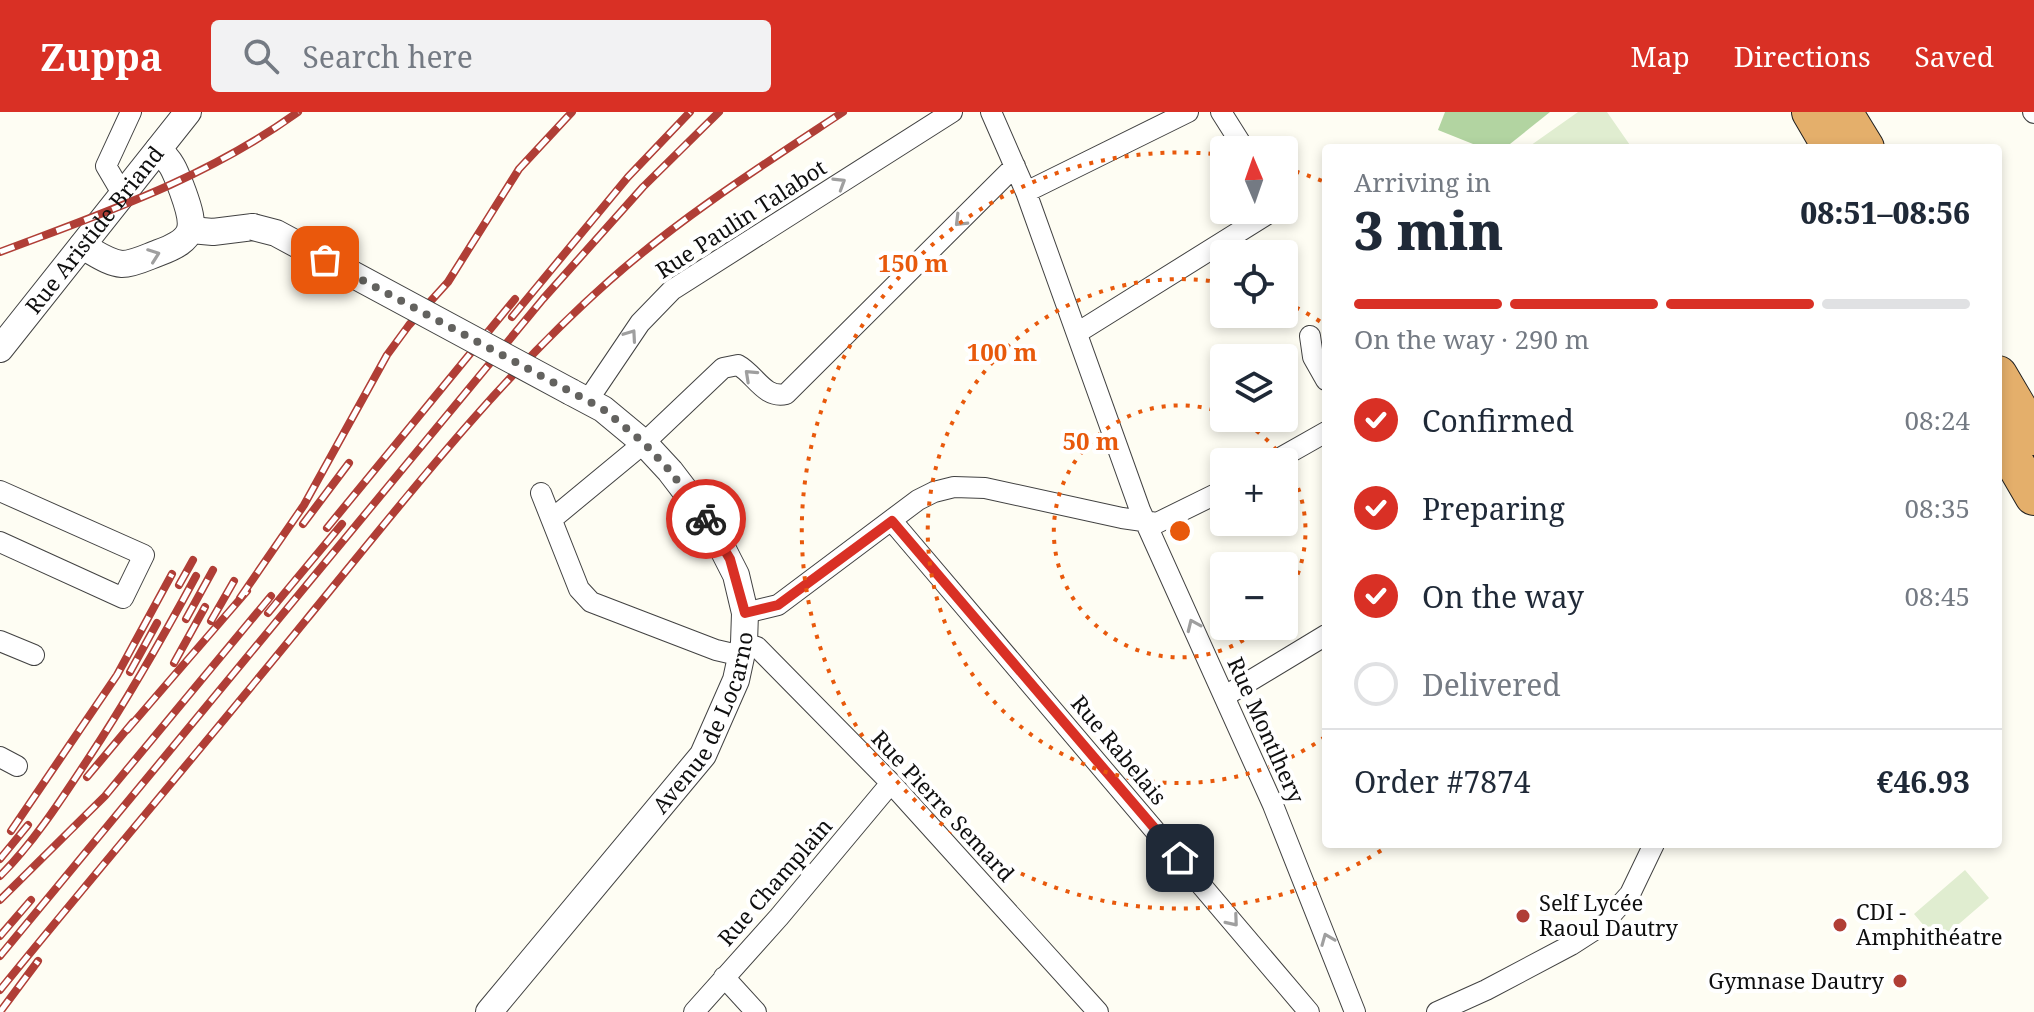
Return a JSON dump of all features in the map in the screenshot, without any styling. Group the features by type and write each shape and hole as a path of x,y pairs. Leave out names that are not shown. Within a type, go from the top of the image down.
{"highway":[{"path":"1811,112 1830,144"},
{"path":"1843,112 1863,144"},
{"path":"2002,382 2034,436"},
{"path":"2002,441 2034,496"}],"street":[{"path":"123,195 106,166 131,112"},
{"name":"Rue Aristide Briand","path":"0,349 188,112"},
{"name":"Rue Paulin Talabot","path":"580,396 640,323 672,290 952,112"},
{"name":"Rue Montlhery","path":"991,112 1026,192 1146,523 1273,805 1349,1008"},
{"path":"1026,192 1188,112"},
{"path":"1221,112 1236,136"},
{"path":"82,246 120,264 132,263 179,245 186,239 191,230 191,214 171,160 158,150"},
{"path":"552,519 644,443 693,395 730,365 745,368 766,391 777,396 786,394 1015,166"},
{"path":"1077,333 1252,224"},
{"name":"Avenue de Locarno","path":"191,230 213,232 253,227 276,233 611,415 644,443 670,471 723,546 736,575 745,613 743,649 736,680 703,755 489,1012"},
{"path":"1310,336 1313,357 1322,373"},
{"path":"1298,448 1322,434"},
{"path":"745,613 778,605 918,500 954,487 985,488 1146,523 1171,518 1210,497"},
{"path":"0,491 144,555 123,598 0,542"},
{"path":"541,493 579,589 591,602 716,650 743,649"},
{"name":"Rue Rabelais","path":"892,521 1309,1012"},
{"path":"1225,696 1322,637"},
{"path":"0,641 34,655"},
{"name":"Rue Pierre Semard","path":"743,649 757,647 891,783 1098,1012"},
{"name":"Rue Champlain","path":"694,1012 779,917 891,783"},
{"path":"1437,1012 1501,982 1602,925 1630,894 1652,848"},
{"path":"724,977 756,1012"}],"green space":[{"path":"1445,112 1550,112 1510,144 1473,144 1438,130"},
{"path":"1578,112 1607,112 1629,144 1533,144"},
{"path":"1965,870 1989,898 1938,942 1914,914"}],"railway":[{"path":"0,252 116,208 191,175 263,136 298,112"},
{"path":"240,598 304,505 387,355 448,282 519,169 572,112"},
{"path":"512,317 628,177 690,112"},
{"path":"0,956 543,299 643,187 719,112"},
{"path":"0,990 414,488 527,360 609,281 665,235 723,192 843,112"},
{"path":"327,528 515,299"},
{"path":"303,524 349,463"},
{"path":"268,613 342,524"},
{"path":"179,585 193,560"},
{"path":"186,619 213,570"},
{"path":"11,831 117,675 172,574"},
{"path":"0,876 36,835 88,759 144,669 196,576"},
{"path":"211,621 234,581"},
{"path":"127,730 247,591"},
{"path":"0,900 105,796 271,596"},
{"path":"174,663 205,607"},
{"path":"130,672 157,623"},
{"path":"87,777 133,722"},
{"path":"0,859 28,825"},
{"path":"0,936 31,900"},
{"path":"0,1012 38,961"}],"way so far":[{"path":"325,260 603,409 644,443 670,471 706,519"}],"place":[{"name":"Self Lycée Raoul Dautry","path":"1523,916"},
{"name":"CDI - Amphithéatre","path":"1840,925"},
{"name":"Gymnase Dautry","path":"1900,981"}],"route":[{"path":"706,519 730,559 745,613 778,605 892,521 1180,858"}]}
